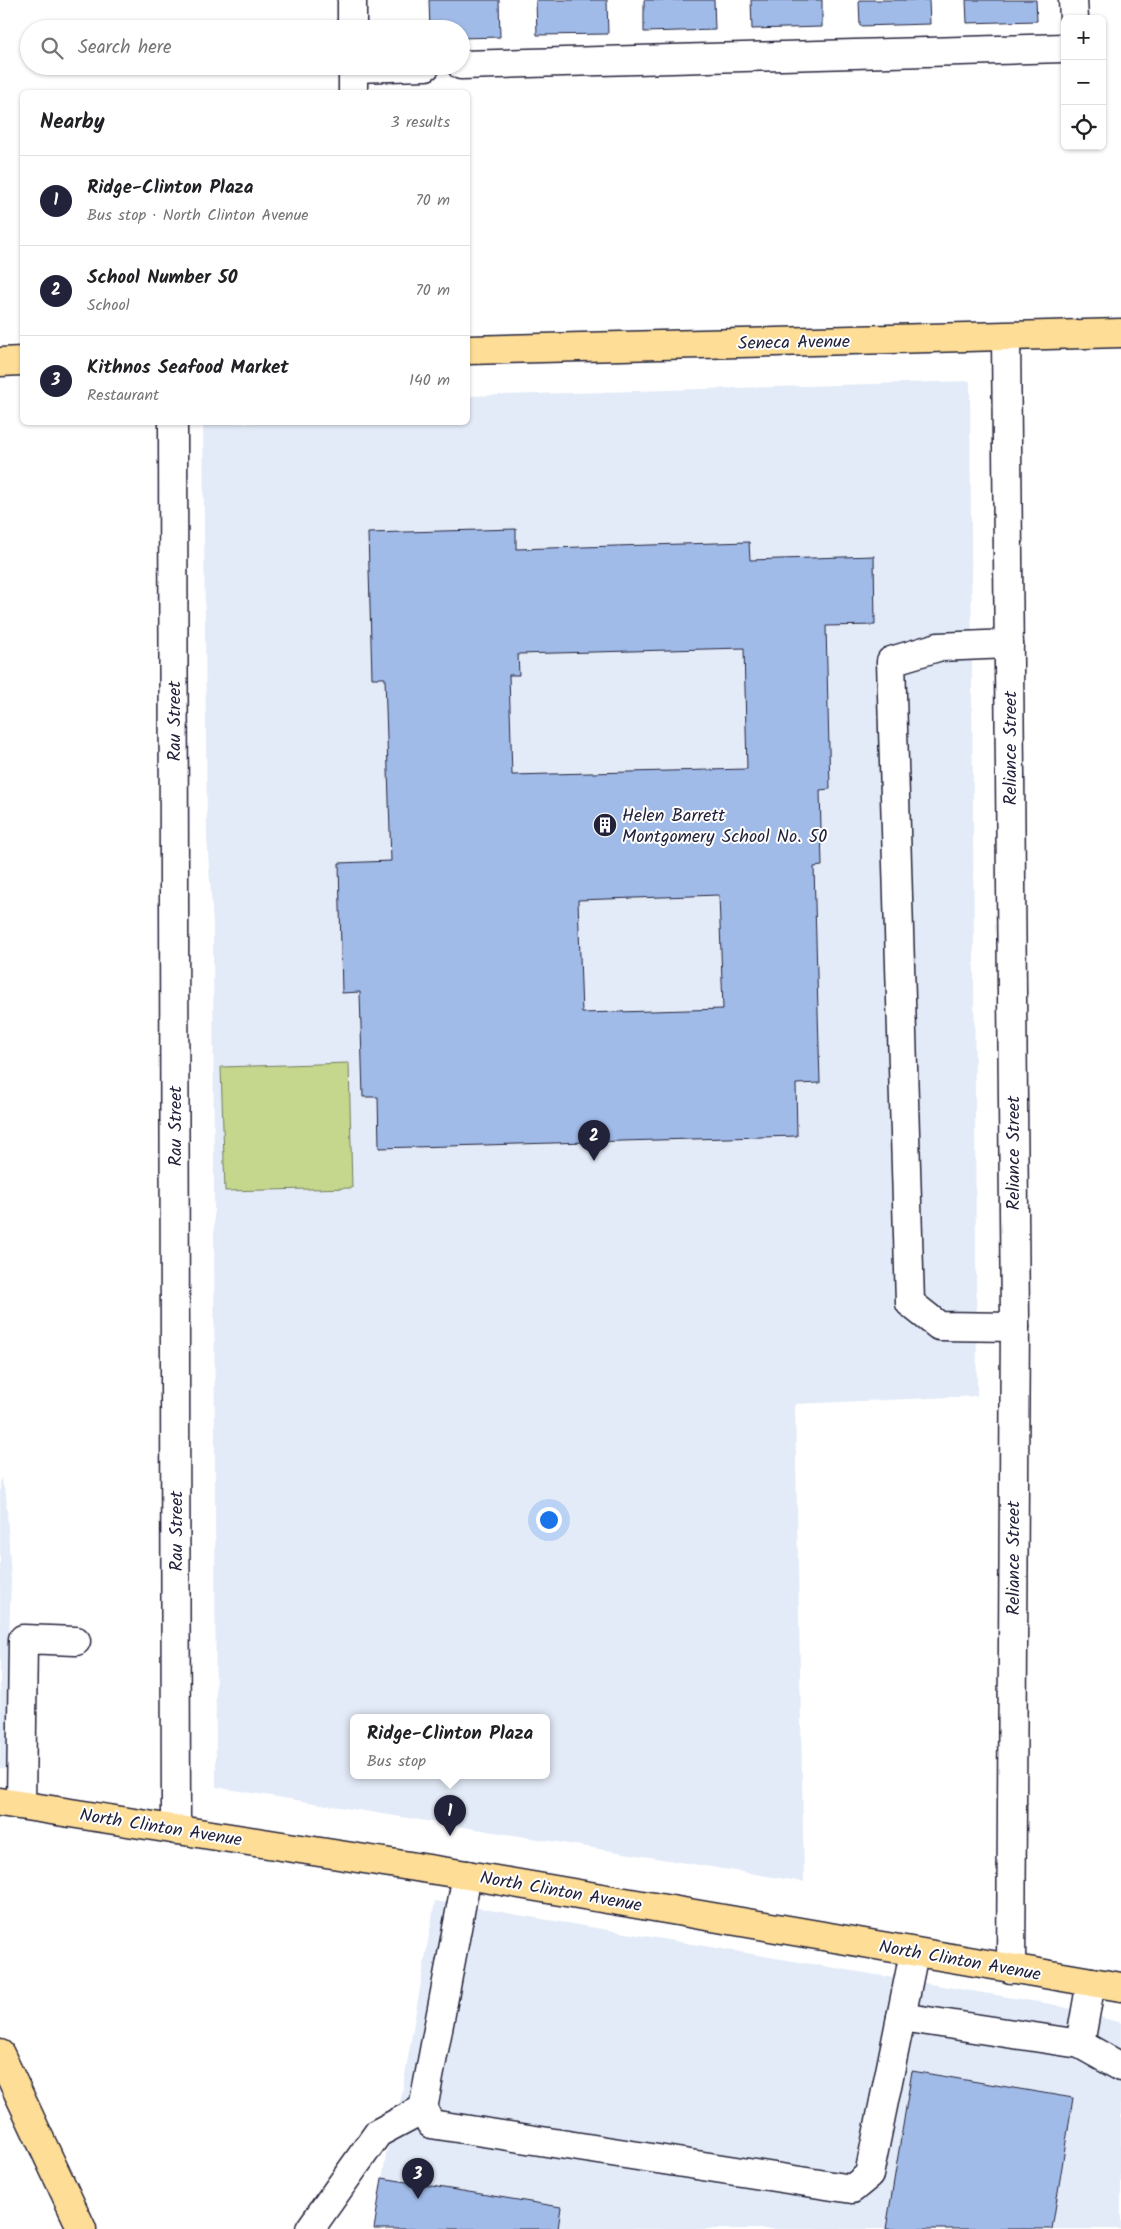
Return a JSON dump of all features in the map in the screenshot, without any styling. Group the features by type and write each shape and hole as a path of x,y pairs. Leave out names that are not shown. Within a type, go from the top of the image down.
{"main road":[{"name":"Seneca Avenue","path":"470,350 1121,333"},
{"path":"0,362 20,361"},
{"name":"North Clinton Avenue","path":"10,1803 468,1875 1121,1987"},
{"path":"0,2054 82,2229"}],"street":[{"path":"352,0 352,20"},
{"path":"1073,0 1074,15"},
{"path":"470,65 1061,48"},
{"name":"Reliance Street","path":"1006,337 1014,1327 1011,1969"},
{"name":"Rau Street","path":"173,425 176,1830"},
{"path":"1009,644 938,647 891,661 910,1303 939,1326 1014,1327"},
{"path":"10,1803 23,1639 76,1641"},
{"path":"468,1875 423,2109 431,2124 852,2189 869,2175 914,1953"},
{"path":"1080,2044 1091,1982"},
{"path":"901,2017 1080,2044 1121,2067"},
{"path":"310,2229 378,2133 423,2109"}],"shaded area":[{"path":"970,381 977,1396 795,1404 804,1882 216,1787 213,925 207,838 203,425 470,425 470,396"},
{"path":"0,1477 6,1494 11,1580 9,1640 16,1770 0,1768"},
{"path":"435,1901 1056,2005 1121,2023 1121,2229 374,2229 386,2155 401,2098"}],"green space":[{"path":"349,1063 352,1188 225,1191 221,1067"}],"building":[{"path":"429,0 499,0 500,37 470,38 470,20 430,20"},
{"path":"536,0 607,0 608,34 537,35"},
{"path":"644,0 714,0 715,30 644,32"},
{"path":"751,0 822,0 822,27 752,29"},
{"path":"859,0 929,0 930,24 860,26"},
{"path":"966,0 1036,0 1037,21 967,23"},
{"name":"Helen Barrett Montgomery School No. 50","path":"516,529 516,549 749,542 750,560 874,556 875,625 826,626 830,789 820,790 822,866 814,867 820,1083 796,1084 797,1136 379,1148 378,1097 363,1097 360,992 342,993 339,863 391,861 385,678 372,678 368,533","holes":["744,648 747,769 512,775 509,675 519,675 518,654","719,895 723,1009 582,1013 578,900"]},
{"path":"912,2071 1073,2098 1052,2229 886,2229"},
{"path":"382,2178 561,2207 558,2229 374,2229"}],"place":[{"name":"Helen Barrett Montgomery School No. 50","path":"605,825"},
{"name":"School Number 50","path":"594,1161"},
{"name":"Ridge-Clinton Plaza","path":"450,1836"},
{"name":"Kithnos Seafood Market","path":"418,2199"}]}
